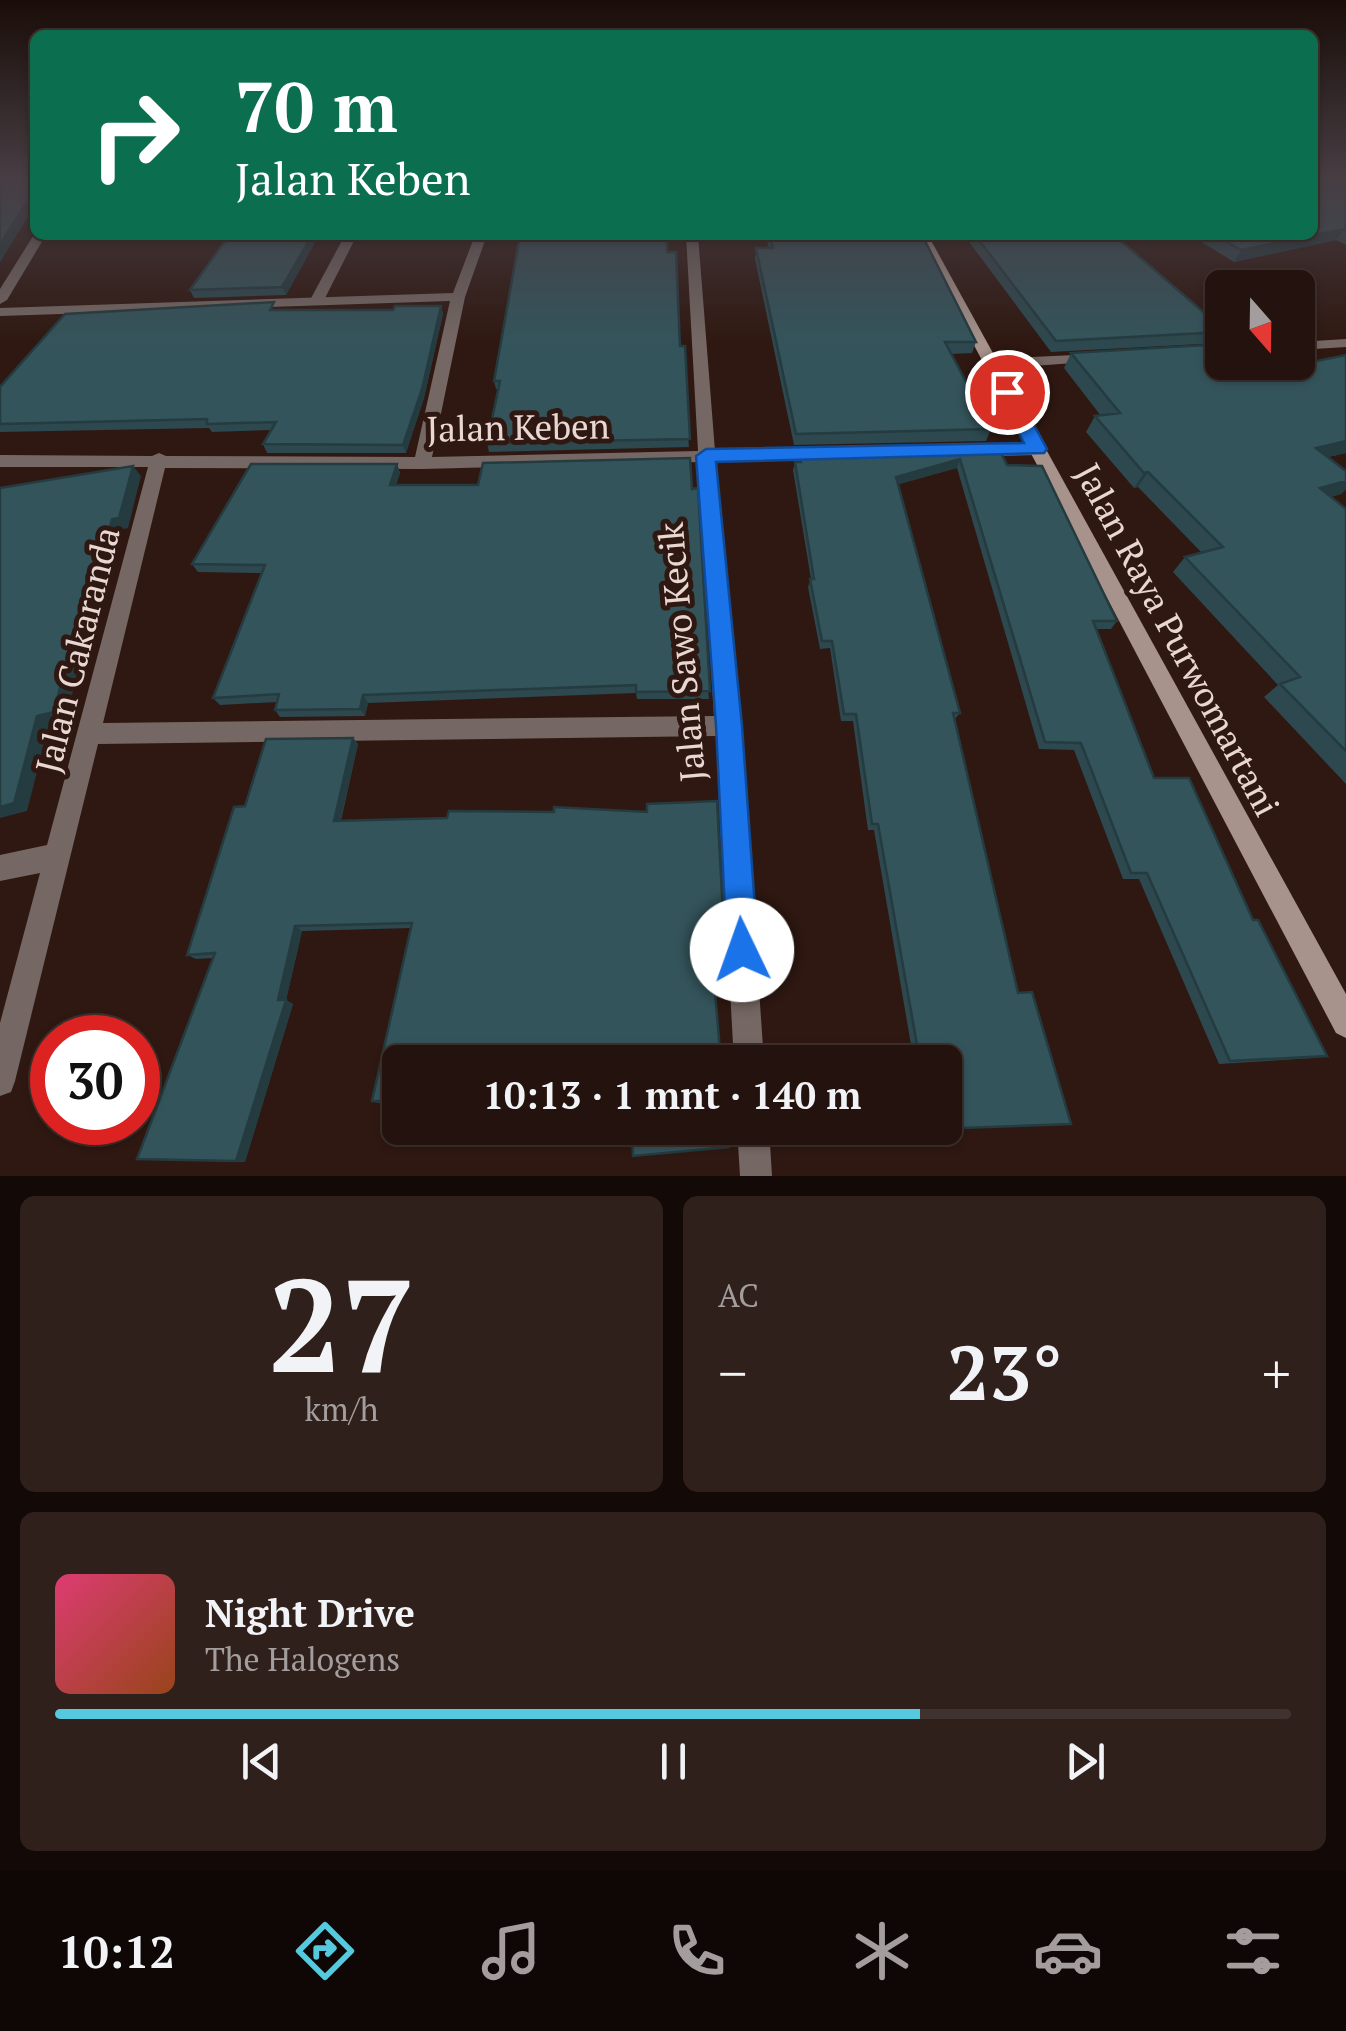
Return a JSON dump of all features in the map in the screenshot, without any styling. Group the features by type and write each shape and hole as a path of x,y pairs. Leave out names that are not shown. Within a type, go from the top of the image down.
{"street":[{"path":"0,300 37,240"},
{"path":"316,302 348,240"},
{"path":"422,463 458,297 478,240"},
{"name":"Jalan Sawo Kecik","path":"692,240 729,726 748,1045"},
{"name":"Jalan Raya Purwomartani","path":"925,240 1346,1022"},
{"path":"0,312 458,297"},
{"path":"1315,345 1346,343"},
{"path":"992,364 1107,358"},
{"name":"Jalan Keben","path":"0,461 422,463 1037,449"},
{"name":"Jalan Cakaranda","path":"0,1082 159,459"},
{"path":"90,734 729,726"},
{"path":"0,868 58,856"},
{"path":"754,1145 756,1176"}],"building":[{"path":"225,240 309,240 282,287 190,290"},
{"path":"519,240 667,240 667,252 676,252 680,346 685,346 690,439 487,443 500,381 494,381"},
{"path":"771,240 925,240 976,342 945,342 991,429 796,434 756,248 773,248"},
{"path":"979,240 1120,240 1205,313 1205,333 1056,341"},
{"path":"1224,240 1290,240 1241,250"},
{"path":"274,302 270,310 441,306 422,389 403,445 263,444 276,422 207,424 207,419 0,424 0,387 65,314"},
{"path":"1205,345 1205,380 1315,380 1315,361 1346,355 1346,441 1316,448 1346,471 1346,481 1320,488 1346,509 1346,751 1280,684 1300,677 1185,557 1223,547 1148,472 1144,473 1095,416 1120,413 1071,353"},
{"path":"1000,451 1007,465 1042,466 1117,621 1093,621 1154,778 1189,778 1253,920 1258,920 1327,1056 1230,1061 1147,873 1131,873 1081,743 1045,742 960,459 896,477 960,713 953,713 1018,993 1032,992 1071,1124 962,1128 962,1045 917,1045 878,824 872,824 856,714 844,714 832,641 822,641 795,462 801,462 800,456"},
{"path":"690,458 692,489 698,488 710,691 636,692 636,685 363,695 360,709 275,710 279,694 213,698 265,565 192,564 251,464 397,464 390,485 478,485 483,463"},
{"path":"133,466 119,518 112,519 84,636 72,639 54,712 37,716 14,803 0,807 0,488"},
{"path":"353,738 334,821 447,818 449,811 554,812 554,807 647,812 647,804 717,801 724,933 710,934 720,1045 385,1045 412,923 295,926 278,1000 286,1000 236,1161 137,1159 142,1145 160,1145 160,1098 215,953 187,955 234,807 245,806 266,739"},
{"path":"382,1056 382,1101 372,1101"},
{"path":"632,1145 729,1147 633,1156"}],"route":[{"path":"742,950 729,726 706,456 1037,449 1007,392"}]}
